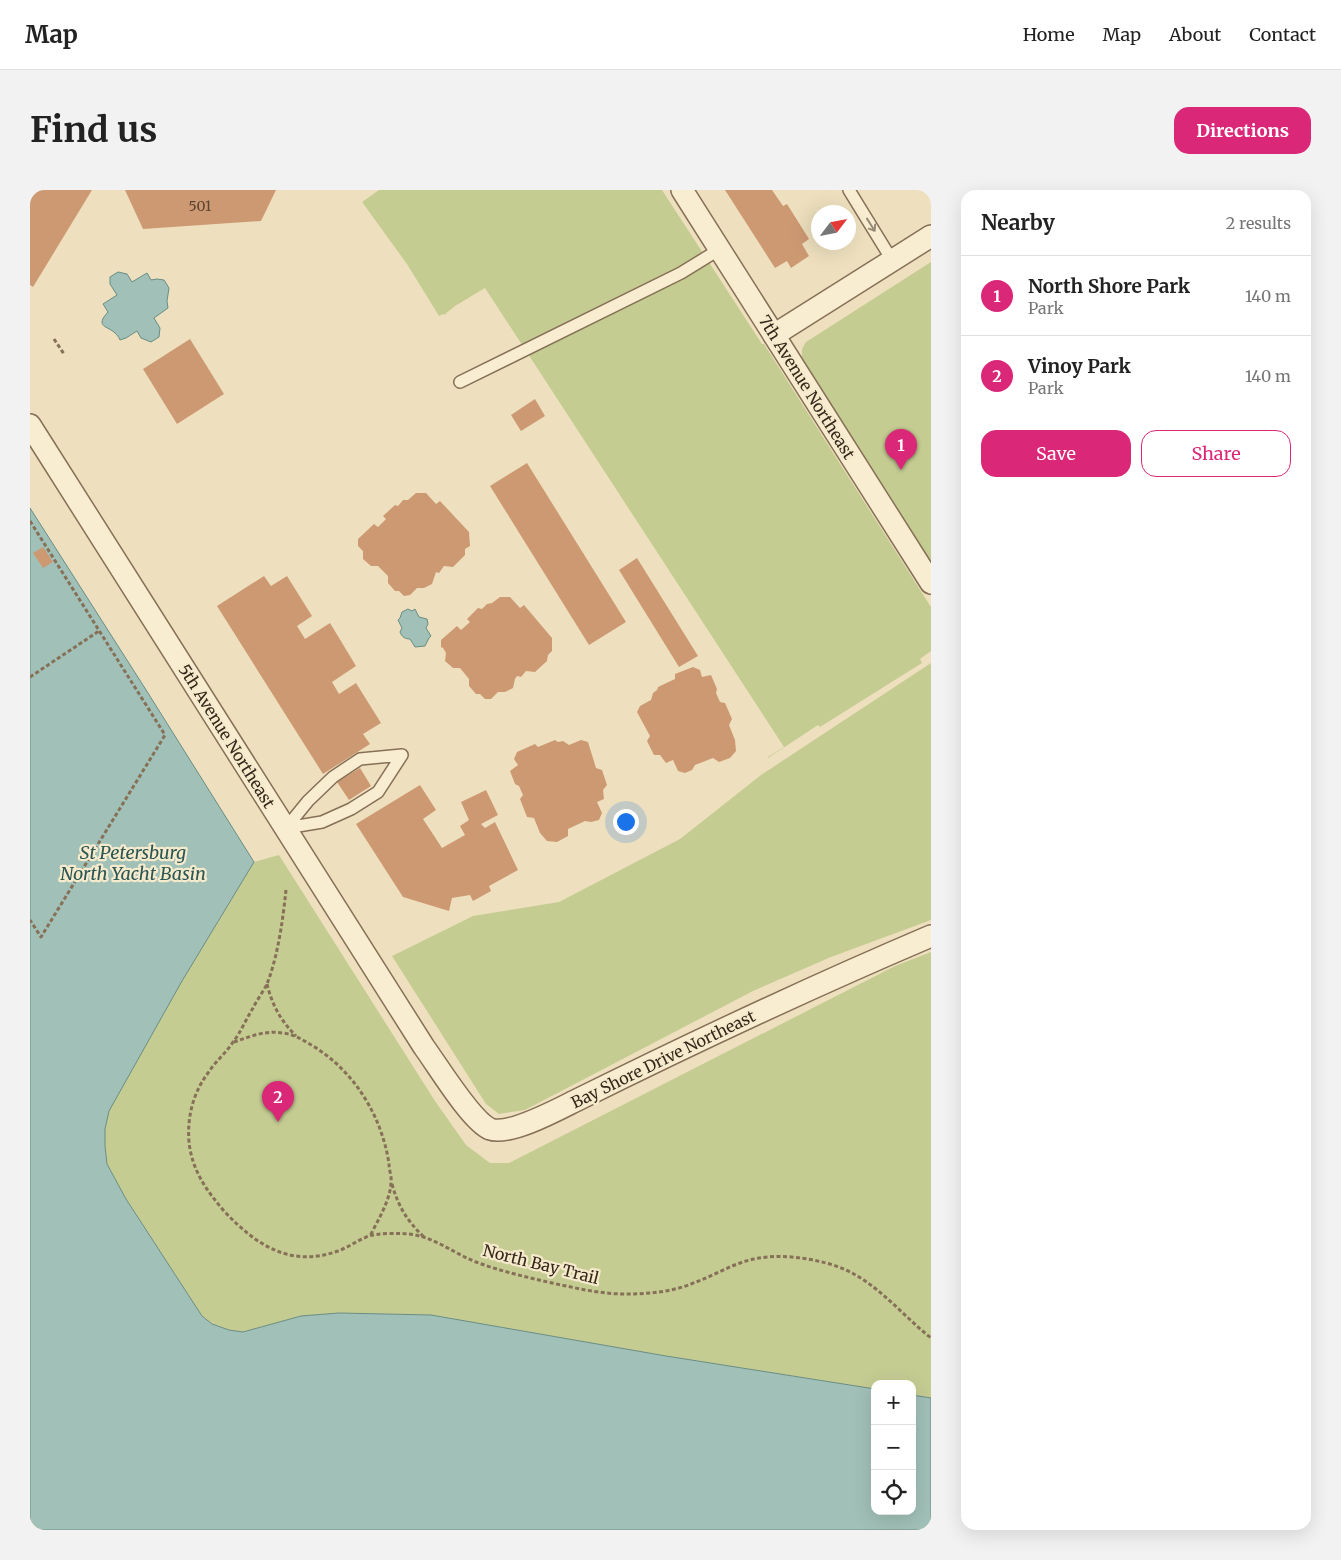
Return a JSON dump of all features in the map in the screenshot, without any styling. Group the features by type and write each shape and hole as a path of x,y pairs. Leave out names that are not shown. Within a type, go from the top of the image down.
{"street":[{"name":"7th Avenue Northeast","path":"682,190 931,584"},
{"path":"774,335 931,236"},
{"name":"5th Avenue Northeast","path":"30,425 424,1047"},
{"name":"Bay Shore Drive Northeast","path":"424,1047 479,1122 492,1130 511,1129 541,1118 701,1039 871,961 931,936"}],"lane":[{"path":"849,190 892,260"},
{"path":"460,382 681,272 720,249"},
{"path":"402,755 378,792 372,796 351,809 322,822 286,828 308,801 333,777 360,760 402,755"}],"path":[{"path":"54,339 64,354"},
{"path":"30,521 165,735 41,938 30,920"},
{"path":"30,677 99,631"},
{"name":"North Bay Trail","path":"286,890 284,914 267,984 233,1042 206,1075 190,1110 188,1127 194,1167 210,1195 244,1232 257,1242 271,1250 286,1254 319,1256 337,1252 370,1236 408,1234 425,1237 474,1261 526,1277 595,1292 621,1294 673,1290 752,1259 788,1257 828,1263 858,1276 891,1300 931,1338"},
{"path":"267,984 276,1012 285,1025 296,1036 330,1058 347,1074 366,1100 378,1124 387,1152 391,1183 396,1199 403,1214 413,1227 425,1237"},
{"path":"233,1042 268,1032 282,1032 296,1036"},
{"path":"370,1236 386,1201 391,1183"}],"green space":[{"path":"379,190 662,190 762,344 764,344 931,607 931,651 920,659 922,663 820,727 818,725 768,758 784,747 485,288 444,315 439,316 407,264 362,202"},
{"path":"931,262 931,563 802,361 802,349 806,342"},
{"path":"931,663 931,920 831,957 753,991 525,1110 499,1114 486,1104 392,956 473,916 559,902 680,839 761,775"},
{"path":"279,855 435,1101 466,1145 490,1163 509,1163 895,966 931,952 931,1398 916,1396 916,1380 871,1380 871,1388 666,1356 431,1315 339,1313 301,1316 243,1332 229,1330 212,1324 202,1316 126,1199 107,1164 105,1129 108,1111 182,981 254,862"}],"water":[{"path":"118,272 127,274 132,282 147,273 151,280 164,280 169,288 168,308 154,318 160,328 159,337 151,342 141,338 137,331 120,340 115,333 102,323 108,312 103,304 117,295 110,284 110,277"},
{"name":"St Petersburg North Yacht Basin","path":"30,508 254,862 182,981 109,1111 105,1129 107,1164 126,1199 202,1316 212,1324 229,1330 243,1332 301,1316 339,1313 431,1315 666,1356 871,1388 871,1515 916,1515 916,1396 931,1398 931,1530 30,1530"},
{"path":"408,609 412,611 415,609 419,617 427,619 428,624 426,628 431,636 425,646 415,647 410,639 404,637 400,632 402,628 398,620 402,612"}],"building":[{"path":"30,190 92,190 33,287 30,285"},
{"path":"125,190 276,190 261,221 143,229"},
{"path":"725,190 772,190 783,206 787,204 809,239 802,244 809,256 791,268 787,261 775,268"},
{"path":"190,339 224,394 177,424 143,369"},
{"path":"535,399 545,416 521,431 511,415"},
{"path":"527,463 626,622 589,645 490,486"},
{"path":"416,493 426,493 436,504 440,501 469,532 470,546 465,549 465,555 453,567 444,566 439,573 436,572 432,584 424,588 417,588 410,595 404,596 399,591 395,591 388,583 388,576 378,566 371,566 363,559 363,551 358,546 358,539 374,524 378,527 386,519 383,516 395,505 398,506 403,500 408,500"},
{"path":"43,547 53,562 43,568 33,553"},
{"path":"637,558 698,656 679,667 619,570"},
{"path":"264,576 271,586 287,576 312,616 297,626 305,639 330,623 356,666 332,682 339,694 356,683 381,723 363,734 370,744 323,774 217,606"},
{"path":"500,597 510,597 520,608 524,605 552,638 552,651 548,655 547,661 535,672 526,671 521,677 517,676 513,688 505,692 498,692 491,699 485,699 480,694 476,694 469,686 469,679 460,668 453,668 445,661 446,653 441,647 441,640 457,626 461,630 470,622 467,619 478,608 482,609"},
{"path":"693,667 700,670 702,677 711,675 720,702 725,703 732,719 729,725 735,740 736,751 730,758 719,762 713,758 695,765 692,770 685,773 678,771 673,760 666,763 660,755 654,755 647,741 650,736 637,712 640,706 651,700 653,693 658,687 675,679 675,674"},
{"path":"555,740 558,742 563,741 569,745 581,740 588,742 596,768 602,770 607,785 603,790 604,799 597,802 602,813 599,820 585,821 568,829 568,836 557,842 547,841 540,833 534,818 527,817 520,799 523,795 519,786 515,784 510,771 518,765 514,759 517,752 535,744 538,747"},
{"path":"360,768 371,786 349,800 337,782"},
{"path":"420,785 436,810 423,819 442,848 465,835 460,826 469,820 461,802 486,790 498,815 481,824 485,828 495,822 518,870 489,886 491,891 473,901 470,895 452,898 449,911 403,897 356,824"}],"place":[{"name":"North Shore Park","path":"901,470"},
{"name":"Vinoy Park","path":"278,1122"}]}
